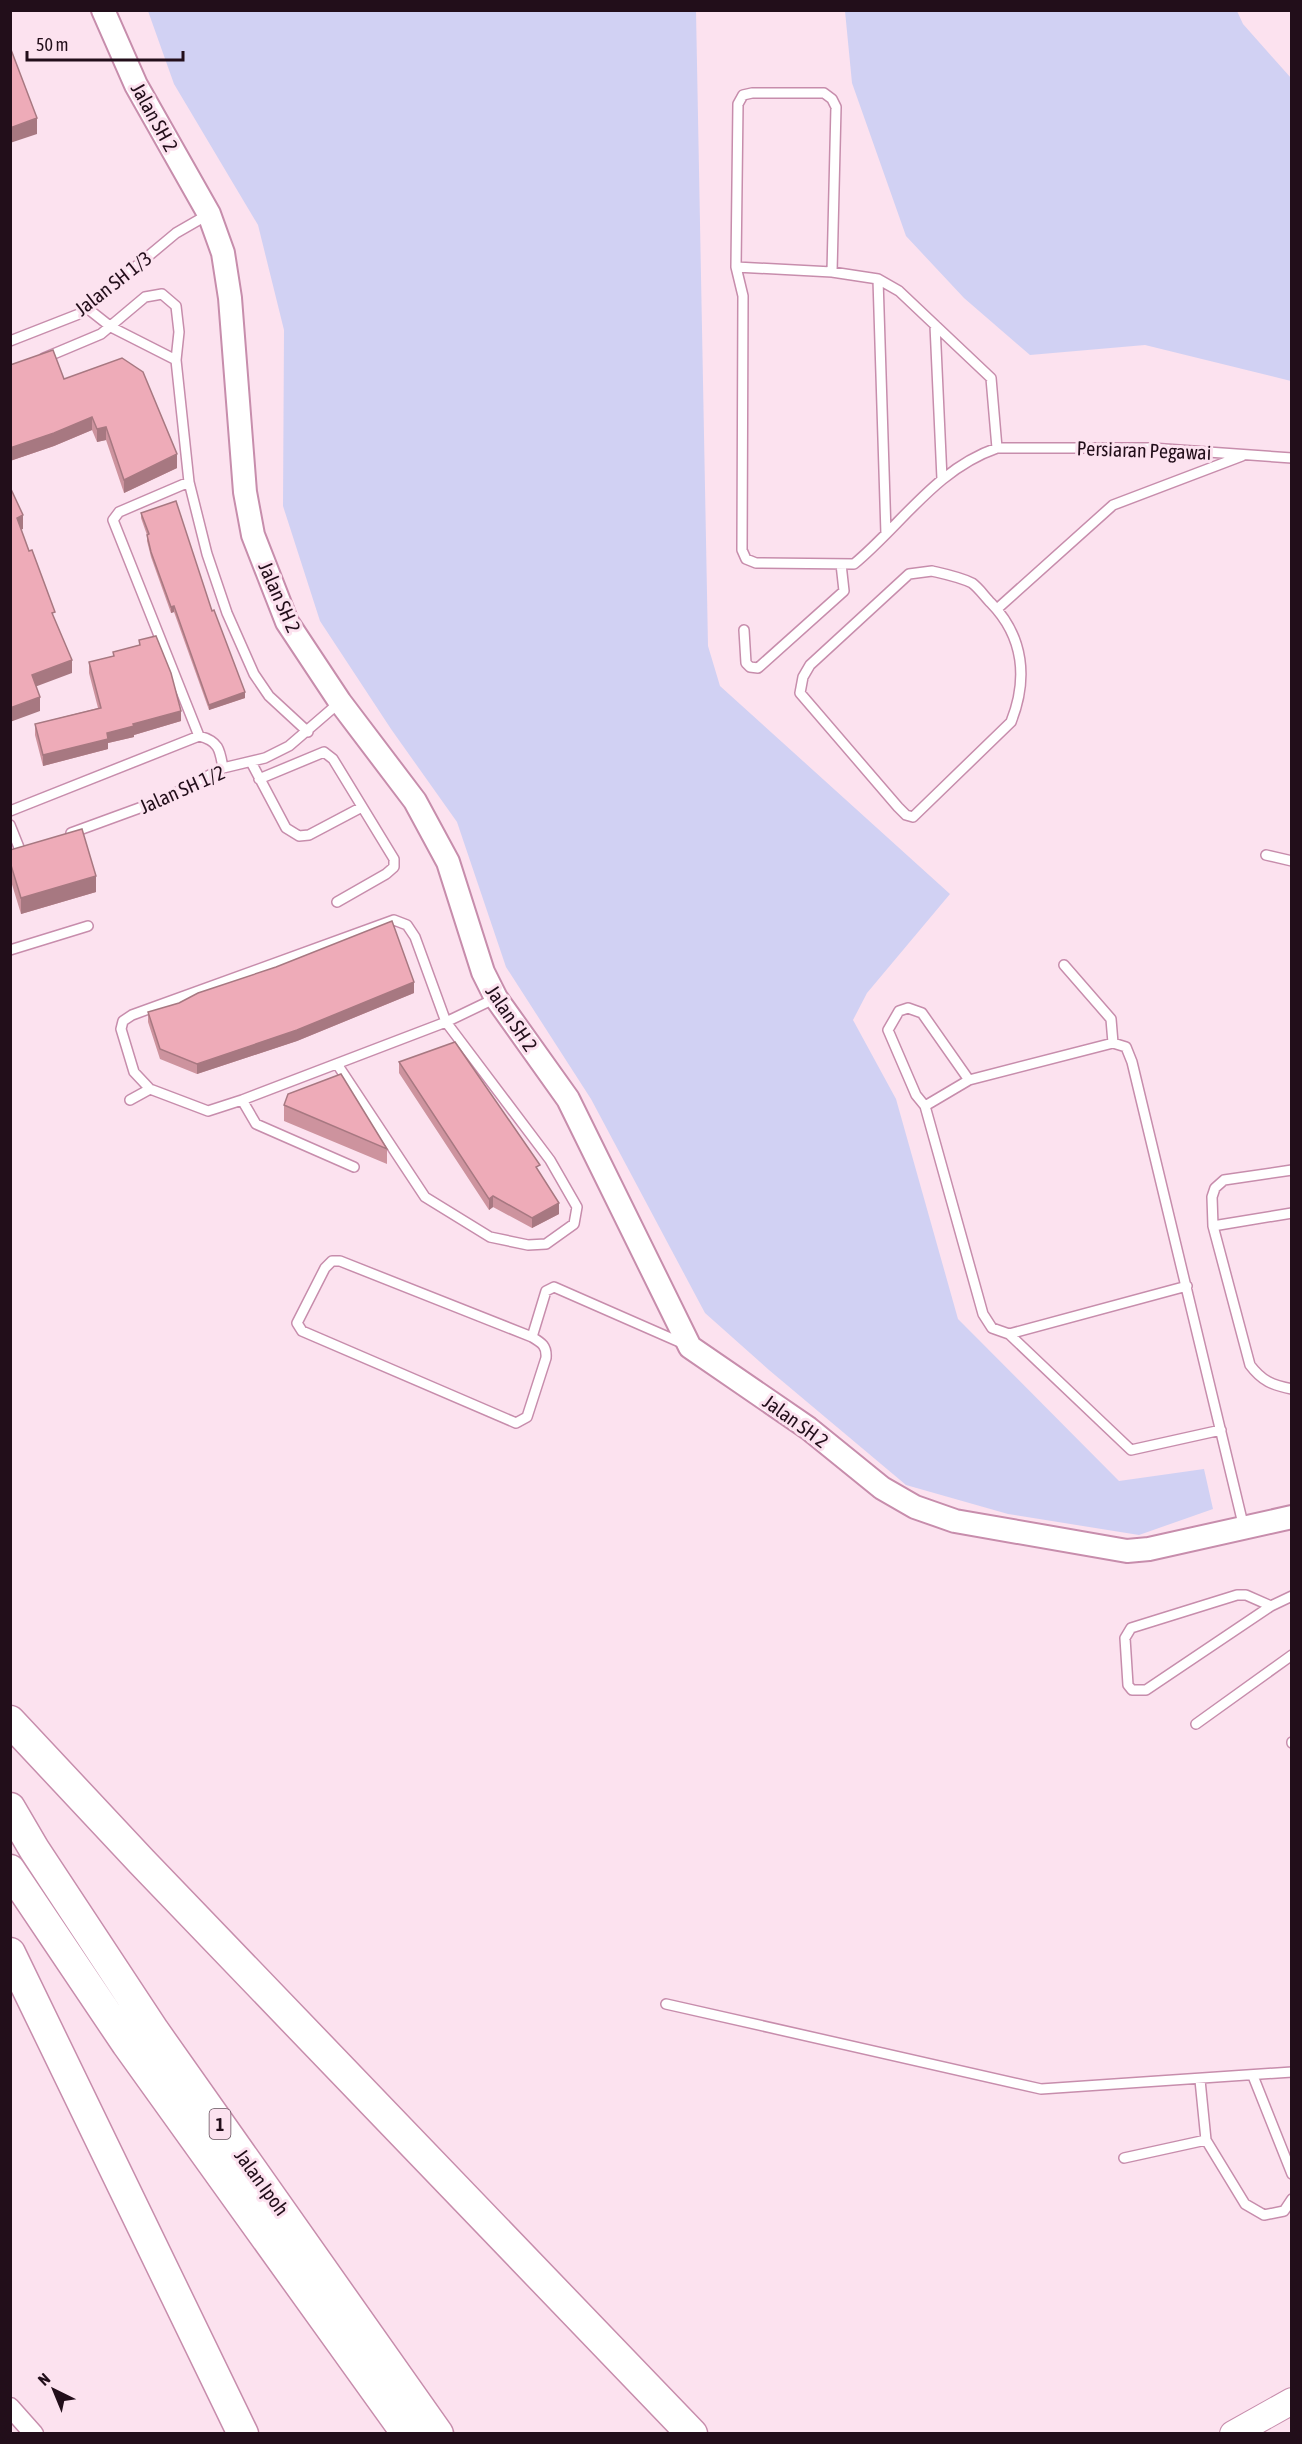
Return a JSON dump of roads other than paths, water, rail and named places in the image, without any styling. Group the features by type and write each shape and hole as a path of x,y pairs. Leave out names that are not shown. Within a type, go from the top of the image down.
{"highway":[{"path":"10,1721 142,1862 692,2433"},
{"name":"Jalan Ipoh","path":"10,1808 34,1849 154,2031 438,2433"},
{"name":"Jalan Ipoh","path":"10,1870 127,2044 407,2433"},
{"path":"10,1953 243,2433"}],"main road":[{"path":"1233,2433 1292,2401"}],"street":[{"name":"Jalan SH 2","path":"103,10 136,85 209,214 223,253 230,298 245,492 253,535 287,622 340,702 415,801 448,862 483,972 496,998 568,1099 690,1347 808,1428 882,1488 915,1507 955,1521 1127,1551 1149,1550 1292,1517"},
{"path":"10,2407 34,2433"}],"lane":[{"path":"736,267 832,272 878,279 899,291 991,378 997,448 975,456 942,479 854,564 756,562 746,559 742,550 743,296 736,267 738,104 743,95 824,93 832,99 836,107 832,272"},
{"name":"Jalan SH 1/3","path":"10,341 79,314 176,233 209,214"},
{"path":"878,279 886,534"},
{"path":"30,363 79,345 111,327 145,297 162,294 176,306 179,332 176,360 189,482 207,554 227,613 254,674 269,696 308,732"},
{"path":"87,308 111,327 176,360"},
{"path":"935,325 942,479"},
{"name":"Persiaran Pegawai","path":"997,448 1128,447 1292,458"},
{"path":"997,609 1113,505 1245,454"},
{"path":"189,482 119,512 113,520 199,736"},
{"path":"744,630 746,663 750,667 758,668 844,591 841,564"},
{"path":"932,571 972,584 997,609 1011,627 1020,657 1022,675 1019,702 1011,722 913,817 906,815 809,706 800,693 803,677 810,665 909,574 932,571"},
{"name":"Jalan SH 1/2","path":"63,836 164,799 223,768 265,759 308,732 340,702"},
{"path":"10,811 199,736 212,740 219,747 223,768"},
{"path":"260,779 324,752 333,759 394,859 394,867 386,874 337,902"},
{"path":"251,762 286,828 299,836 309,835 362,807"},
{"path":"10,825 15,851 30,847"},
{"path":"1266,855 1292,861"},
{"path":"337,1064 425,1197 490,1237 528,1245 546,1244 574,1224 577,1207 550,1160 446,1022 415,937 407,925 394,920 123,1021 121,1029 134,1072 150,1089 208,1111 446,1022 496,998"},
{"path":"10,950 88,926"},
{"path":"1064,965 1111,1019 1113,1042"},
{"path":"969,1080 922,1013 908,1008 899,1011 888,1030 916,1095 925,1106 982,1314 992,1328 1009,1334 1131,1450 1221,1430"},
{"path":"925,1106 969,1080 1113,1042 1125,1047 1132,1062 1244,1528"},
{"path":"130,1100 150,1089"},
{"path":"242,1100 256,1124 354,1167"},
{"path":"1292,1170 1224,1180 1215,1188 1212,1197 1214,1226 1250,1365 1258,1376 1272,1385 1292,1389"},
{"path":"1214,1226 1292,1213"},
{"path":"332,1261 339,1261 532,1337 542,1343 546,1350 546,1358 527,1417 516,1423 303,1331 297,1323 325,1268 332,1261"},
{"path":"1009,1334 1187,1286"},
{"path":"532,1337 546,1291 554,1287 690,1347"},
{"path":"1270,1606 1246,1595 1237,1595 1131,1628 1125,1638 1128,1685 1132,1690 1146,1690 1270,1606 1292,1596"},
{"path":"1196,1724 1292,1655"},
{"path":"666,2004 1041,2089 1292,2073"},
{"path":"1253,2076 1292,2174"},
{"path":"1200,2080 1206,2140 1245,2204 1264,2215 1284,2211 1292,2199"},
{"path":"1124,2158 1206,2140"}]}
